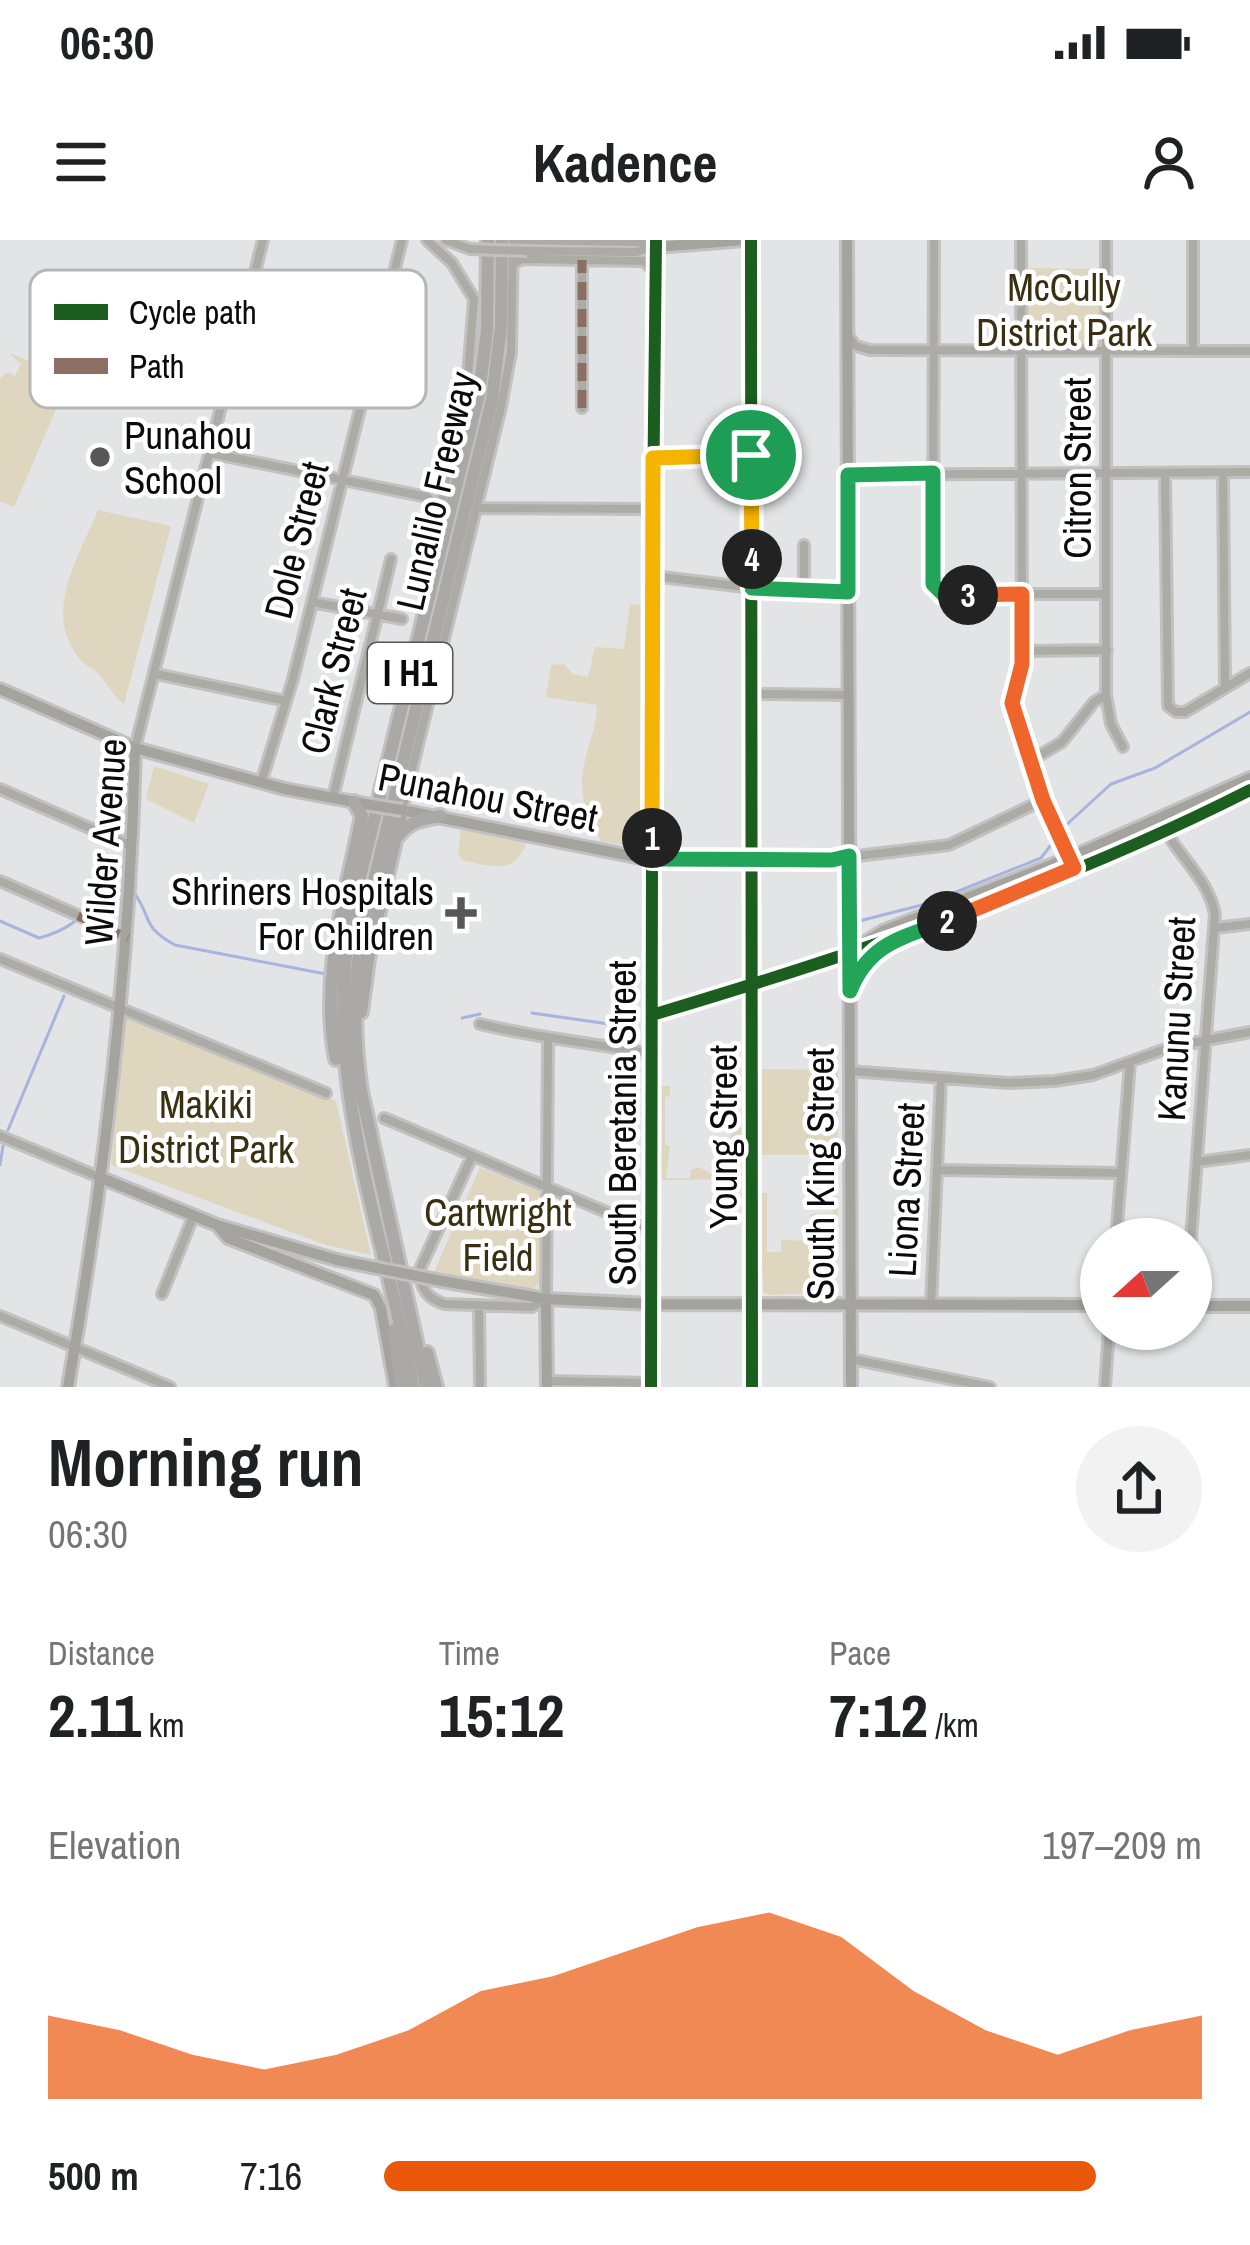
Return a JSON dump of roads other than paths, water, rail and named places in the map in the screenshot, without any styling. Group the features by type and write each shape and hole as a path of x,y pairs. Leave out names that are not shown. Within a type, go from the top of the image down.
{"highway":[{"name":"Lunalilo Freeway","path":"413,1387 350,1107 340,1027 345,946 483,373 488,240"},
{"name":"Lunalilo Freeway","path":"426,1387 361,1091 353,1024 356,964 491,400 500,326 502,240"},
{"path":"430,591 440,509"},
{"path":"350,1107 336,1060 330,1014 338,915 362,816 354,802"},
{"path":"361,1091 362,998 402,810"},
{"path":"398,837 406,826 440,816"},
{"path":"406,1291 436,1387"},
{"path":"396,1311 398,1387"}],"main road":[{"path":"656,243 748,240"},
{"name":"South King Street","path":"847,240 851,1387"},
{"name":"South Beretania Street","path":"650,1385 656,243"},
{"name":"Punahou Street","path":"0,688 135,748 261,783 354,802 652,859 832,860 849,856"},
{"name":"Wilder Avenue","path":"68,1387 122,1009 135,748"},
{"path":"1163,825 1250,778"},
{"path":"652,1015 850,952 1250,790"},
{"path":"850,914 863,933 886,937"},
{"path":"850,991 865,961 886,937"},
{"path":"99,1177 217,1226 228,1238 546,1299 651,1304 1080,1305"},
{"path":"97,1208 108,1194 124,1187"},
{"path":"268,1247 376,1297 398,1387"},
{"path":"546,1299 547,1384"},
{"path":"1212,1306 1250,1306"}],"street":[{"name":"Wilder Avenue","path":"255,270 263,240"},
{"name":"Dole Street","path":"396,270 404,240"},
{"path":"446,240 470,249 636,252"},
{"name":"Young Street","path":"748,240 752,1387"},
{"path":"934,240 936,589 946,595 1106,594"},
{"path":"1021,240 1022,651 1012,699 1043,800 1071,863"},
{"name":"Citron Street","path":"1106,240 1106,695 1111,724 1123,747"},
{"path":"1193,240 1193,351"},
{"path":"425,241 452,263 474,299 468,376 440,509"},
{"path":"519,250 581,241 656,243"},
{"path":"617,261 656,243"},
{"path":"519,250 582,260 648,262 656,278"},
{"path":"402,810 511,352 519,250"},
{"path":"581,408 582,260"},
{"path":"848,333 862,349 1250,351"},
{"name":"Wilder Avenue","path":"135,748 221,408"},
{"name":"Dole Street","path":"261,783 312,602 358,408"},
{"path":"210,453 427,496 443,490"},
{"path":"653,458 751,455"},
{"path":"1166,472 1167,700 1174,711 1185,712 1250,673"},
{"path":"1223,472 1225,688"},
{"path":"848,475 1250,472"},
{"path":"427,496 440,509"},
{"path":"477,508 653,509"},
{"path":"804,544 804,590"},
{"name":"Clark Street","path":"333,797 391,560"},
{"path":"652,576 752,588 848,592"},
{"path":"312,602 402,619"},
{"path":"1022,651 1107,650"},
{"path":"156,674 286,701"},
{"path":"751,694 849,695"},
{"path":"1032,760 1062,742 1094,702 1106,695"},
{"path":"0,789 133,847"},
{"name":"Punahou Street","path":"849,856 961,841 1043,800"},
{"name":"Kanunu Street","path":"1163,825 1206,883 1215,928 1193,1218"},
{"path":"0,881 128,938"},
{"path":"1215,928 1250,925"},
{"path":"0,959 326,1093"},
{"path":"480,1024 548,1040 652,1054"},
{"path":"850,1070 1008,1083 1055,1082 1094,1076 1171,1047 1250,1032"},
{"path":"472,1156 419,1271 420,1282 433,1300 479,1307 532,1307 546,1299 548,1040"},
{"path":"1118,1218 1130,1063"},
{"name":"Liona Street","path":"931,1305 941,1078"},
{"path":"384,1118 651,1231"},
{"path":"0,1136 99,1177"},
{"path":"1197,1162 1250,1155"},
{"path":"938,1169 1121,1173"},
{"path":"162,1294 194,1217"},
{"path":"479,1307 480,1387"},
{"path":"0,1316 170,1387"},
{"path":"1105,1387 1108,1350"},
{"path":"851,1359 938,1382 990,1387"},
{"path":"547,1384 650,1385"}],"waterway":[{"path":"1064,827 1111,784 1155,768 1250,712"},
{"path":"859,921 926,904 1041,858 1051,845"},
{"path":"0,921 39,938 70,925 107,889 121,891"},
{"path":"135,894 152,927 175,945 326,974"},
{"path":"8,1130 64,996"},
{"path":"532,1013 630,1027"},
{"path":"462,1018 480,1014"},
{"path":"0,1165 3,1146"}],"place":[{"name":"Punahou School","path":"100,457"},
{"name":"Shriners Hospitals For Children","path":"461,913"}],"park label":[{"name":"McCully District Park","path":"1064,310"},
{"name":"Makiki District Park","path":"206,1126"},
{"name":"Cartwright Field","path":"498,1234"}]}
